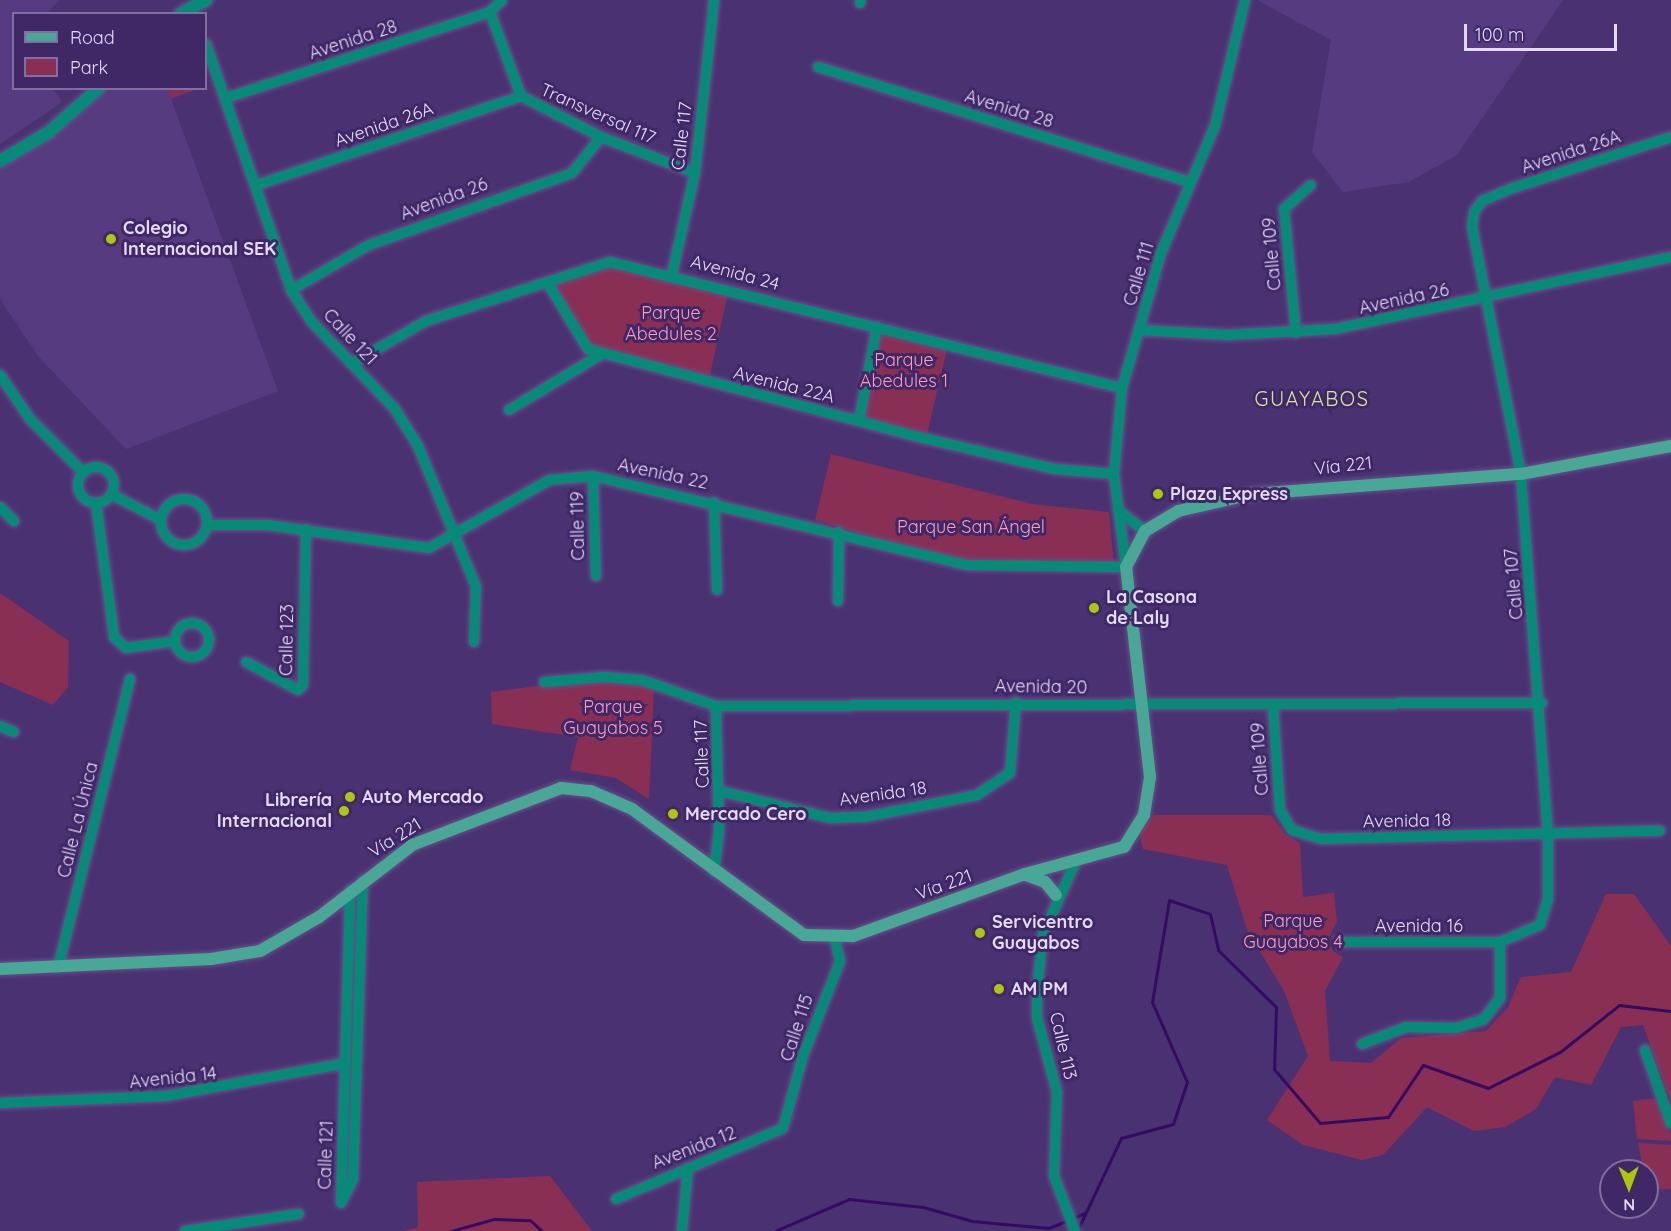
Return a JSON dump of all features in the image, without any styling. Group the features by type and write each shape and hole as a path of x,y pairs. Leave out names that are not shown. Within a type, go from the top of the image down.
{"main road":[{"name":"Vía 221","path":"1145,531 1178,511 1243,495 1521,474 1671,446"},
{"path":"1126,567 1145,531"},
{"name":"Vía 221","path":"0,969 58,968 260,951 303,928 363,880 412,845 561,788 614,798 780,923 804,935 835,939 1024,874 1124,847 1144,815 1150,777 1126,567"},
{"path":"1024,874 1035,876 1056,895"}],"street":[{"path":"193,9 206,0"},
{"path":"502,0 490,12 521,96"},
{"name":"Calle 117","path":"672,274 695,173 714,0"},
{"name":"Calle 111","path":"1126,567 1114,474 1122,388 1139,330 1190,182 1215,126 1245,0"},
{"name":"Avenida 28","path":"226,98 490,12"},
{"name":"Calle 121","path":"207,47 257,184 291,290 311,321 394,409 418,446 476,587 474,642"},
{"name":"Avenida 28","path":"818,67 1190,182"},
{"path":"0,161 49,132 97,90"},
{"name":"Transversal 117","path":"521,96 601,137 695,173"},
{"name":"Avenida 26A","path":"257,184 521,96"},
{"name":"Avenida 26","path":"291,290 369,245 572,173 601,137"},
{"name":"Avenida 26A","path":"1482,201 1671,137"},
{"name":"Calle 109","path":"1296,333 1284,209 1311,185"},
{"name":"Calle 107","path":"1482,201 1472,227 1521,474 1542,703 1548,835 1548,899 1540,925 1500,942"},
{"name":"Avenida 26","path":"1139,330 1296,333 1395,320 1671,257"},
{"name":"Avenida 24","path":"351,364 426,321 610,262 672,274 1122,388"},
{"name":"Avenida 22A","path":"547,282 588,349 602,354 1054,469 1114,474"},
{"path":"859,421 877,327"},
{"path":"509,410 602,354"},
{"path":"0,375 30,418 83,472"},
{"path":"83,472 105,469 112,478 111,494"},
{"path":"83,472 79,491 96,503 114,637 126,648 175,641"},
{"name":"Avenida 22","path":"207,525 306,529 416,549 456,534 549,480 593,476 714,502 967,564 1126,567"},
{"name":"Calle 119","path":"593,476 596,576"},
{"path":"96,503 111,494"},
{"path":"111,494 161,520 166,537 182,545 198,540 207,525 202,508 187,500 170,505 161,520"},
{"path":"714,502 717,590"},
{"path":"0,507 14,521"},
{"path":"1118,510 1145,531"},
{"name":"Calle 123","path":"246,662 298,690 303,685 306,529"},
{"path":"838,601 839,532"},
{"name":"Avenida 20","path":"544,682 605,676 642,680 716,706 1016,702 1141,708 1542,703"},
{"name":"Calle La Única","path":"58,968 130,679"},
{"name":"Avenida 18","path":"720,791 795,813 865,817 977,795 1010,773 1016,702"},
{"name":"Calle 109","path":"1273,705 1280,810"},
{"name":"Calle 117","path":"714,872 720,791 716,706"},
{"path":"0,726 14,732"},
{"name":"Avenida 18","path":"1280,810 1292,830 1321,839 1660,831"},
{"name":"Calle 113","path":"1075,1231 1065,1209 1053,1165 1057,1092 1037,1018 1043,934 1056,895 1076,861"},
{"name":"Calle 121","path":"350,890 341,1203 354,1179 363,880"},
{"name":"Calle 115","path":"783,1128 803,1056 840,961 835,939"},
{"name":"Avenida 16","path":"1338,942 1500,942"},
{"path":"1362,1044 1406,1027 1456,1028 1482,1020 1500,998 1500,942"},
{"path":"1644,1050 1671,1124"},
{"name":"Avenida 14","path":"0,1103 166,1096 346,1063"},
{"name":"Avenida 12","path":"616,1199 783,1128"},
{"path":"682,1231 688,1168"},
{"path":"185,1231 299,1214"}],"shaded area":[{"path":"0,0 59,0 48,12 12,12 12,90 54,90 62,102 0,144"},
{"path":"1257,0 1563,0 1457,155 1409,182 1343,192 1312,152 1331,40"},
{"name":"Colegio Internacional SEK","path":"100,90 194,90 171,99 278,391 126,449 38,356 0,299 0,161"}],"green space":[{"path":"167,90 194,90 171,98"},
{"name":"Parque Abedules 2","path":"610,262 729,289 708,383 588,349 547,282"},
{"name":"Parque Abedules 1","path":"877,327 948,343 927,437 855,421"},
{"name":"Parque San Ángel","path":"831,454 1032,504 1109,512 1114,566 967,565 815,520"},
{"path":"0,593 69,641 68,687 53,705 0,682"},
{"name":"Parque Guayabos 5","path":"608,677 654,687 649,799 616,778 570,770 578,737 492,724 491,692"},
{"name":"Parque Guayabos 4","path":"1154,815 1271,815 1286,835 1300,843 1303,897 1334,893 1337,922 1329,937 1333,951 1343,957 1325,991 1330,1061 1371,1063 1401,1038 1486,1031 1508,1007 1521,977 1571,972 1606,894 1634,894 1671,946 1671,1101 1643,1025 1621,1027 1591,1085 1555,1077 1536,1109 1505,1127 1474,1131 1427,1107 1383,1155 1362,1160 1303,1145 1267,1120 1308,1056 1284,991 1247,930 1227,865 1143,849 1139,833"},
{"path":"1657,1098 1671,1141 1637,1139 1633,1101"},
{"path":"1638,1143 1671,1145 1671,1189 1659,1190 1659,1159 1641,1159"},
{"path":"550,1176 592,1231 404,1231 418,1227 417,1182"}],"waterway":[{"path":"1078,1229 1121,1138 1173,1124 1187,1082 1152,1002 1169,900 1210,914 1218,950 1276,1007 1274,1069 1320,1123 1388,1117 1423,1065 1488,1088 1560,1052 1619,1005 1671,1011"},
{"path":"775,1231 849,1199 923,1207 972,1221 1049,1228 1085,1213"},
{"path":"451,1231 494,1219 530,1220 542,1231"}],"place":[{"name":"Colegio Internacional SEK","path":"111,239"},
{"name":"Plaza Express","path":"1158,494"},
{"name":"La Casona de Laly","path":"1094,608"},
{"name":"Auto Mercado","path":"350,797"},
{"name":"Librería Internacional","path":"344,811"},
{"name":"Mercado Cero","path":"673,814"},
{"name":"Servicentro Guayabos","path":"980,933"},
{"name":"AM PM","path":"999,989"}],"district":[{"name":"GUAYABOS","path":"1312,398"}]}
